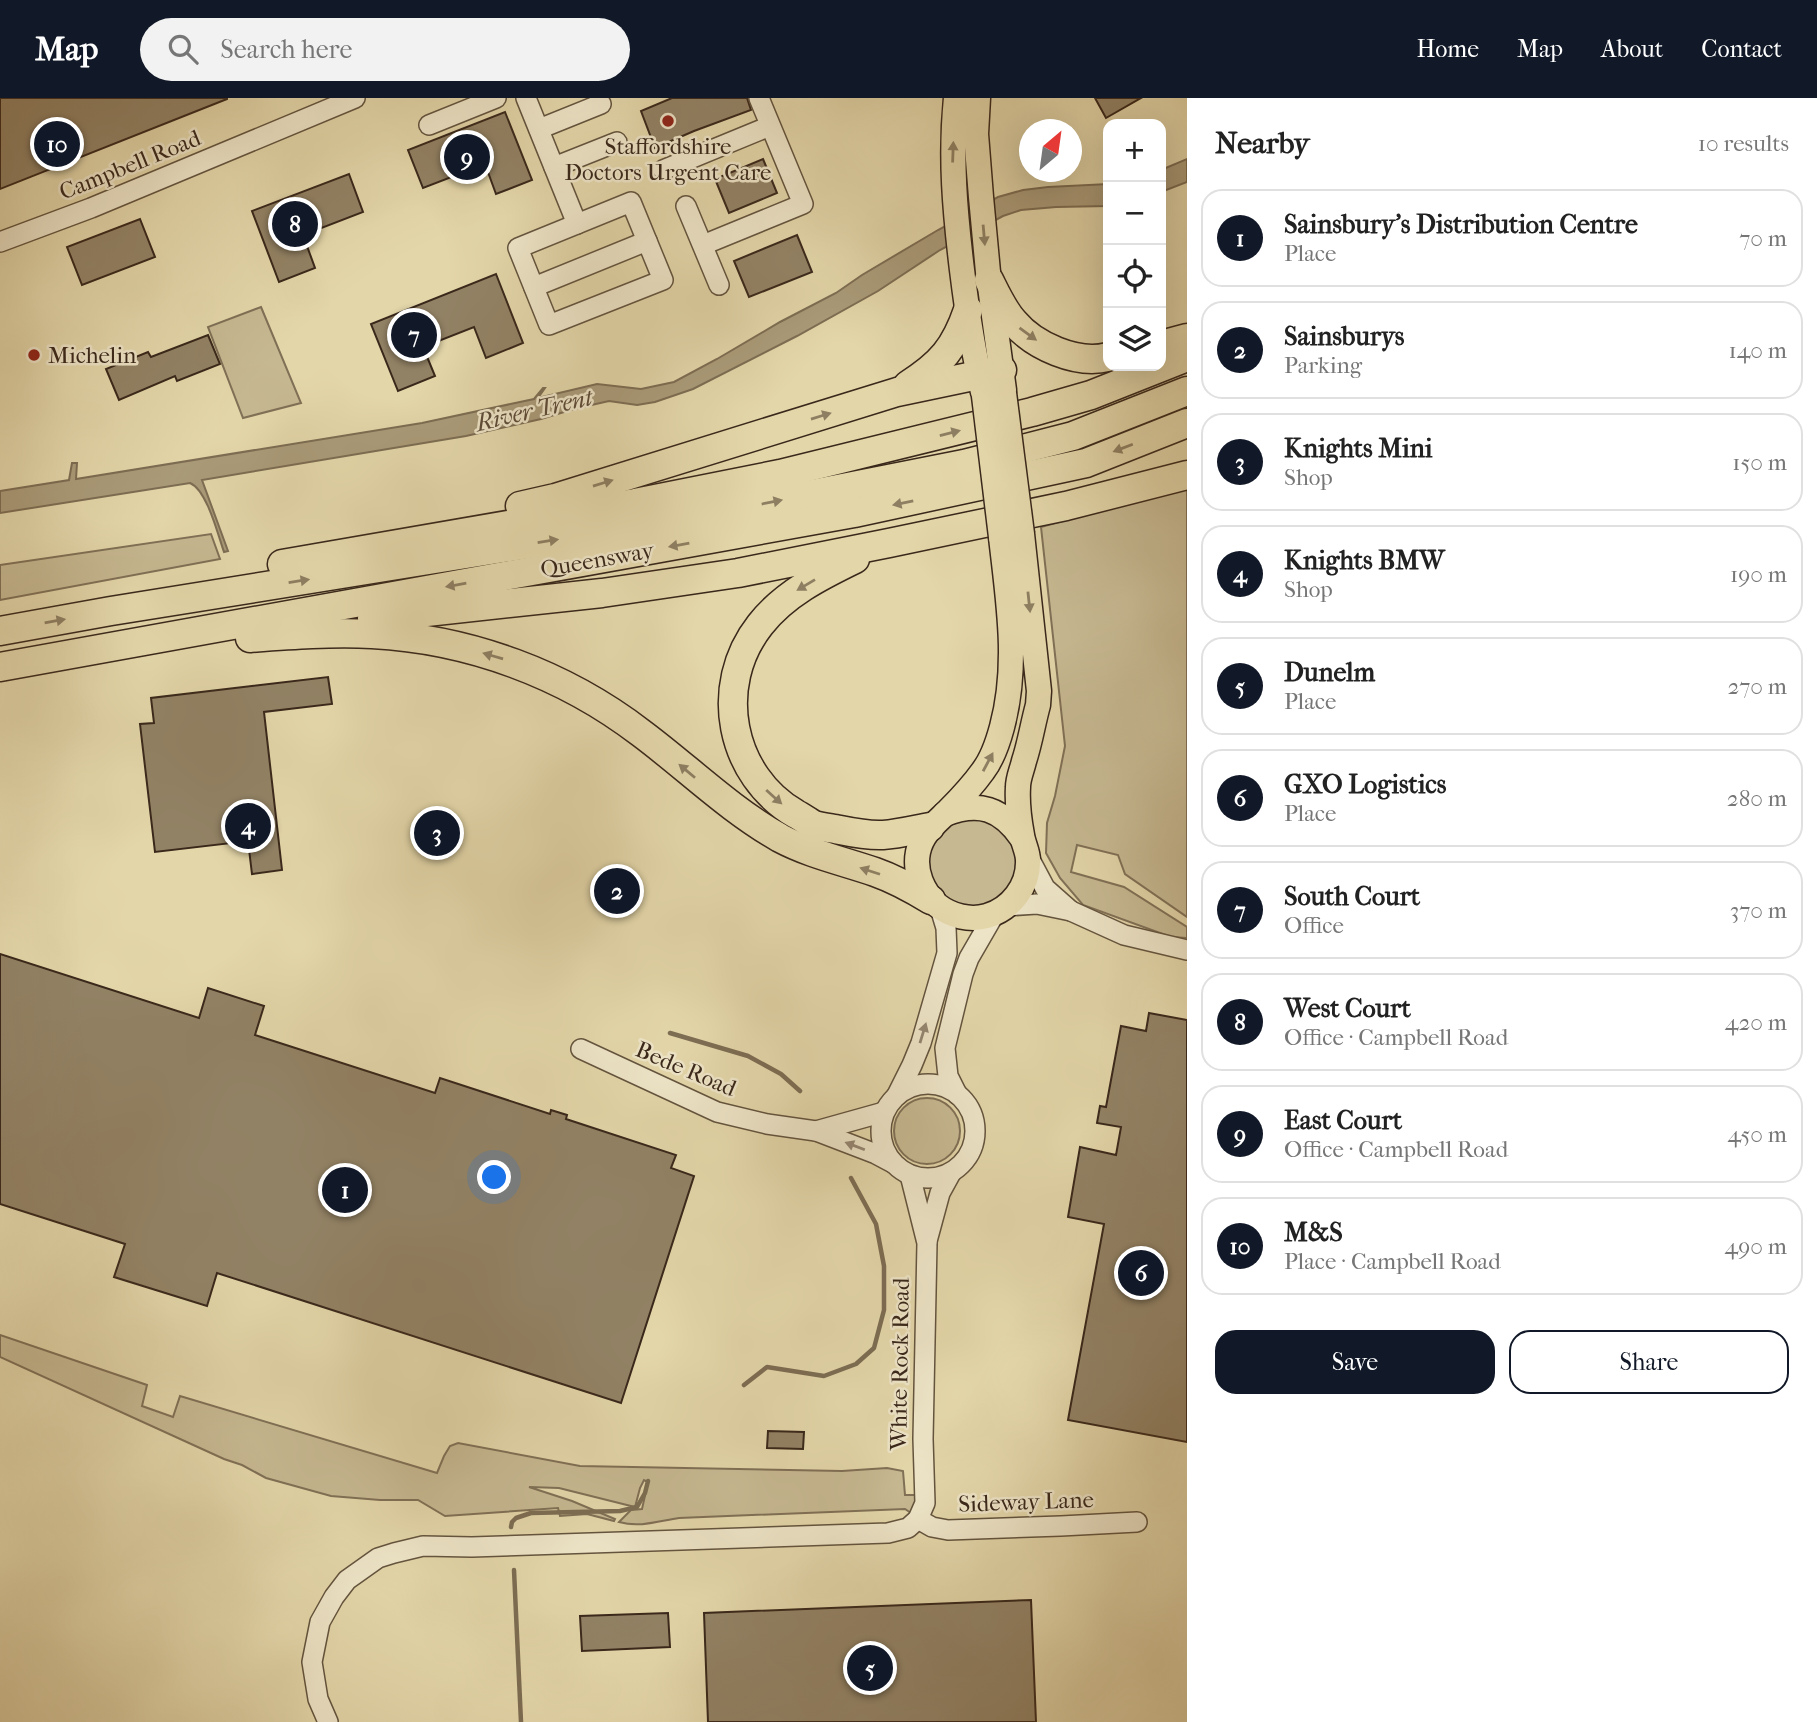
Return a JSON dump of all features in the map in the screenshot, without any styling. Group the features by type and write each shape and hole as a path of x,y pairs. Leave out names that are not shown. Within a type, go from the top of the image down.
{"highway":[{"path":"980,278 1014,323 1034,339 1073,356 1103,359"},
{"path":"897,392 930,371 940,361 961,329 968,310"},
{"path":"1166,344 1187,338"},
{"path":"282,564 635,503 780,474 1032,412 1091,395 1187,358"},
{"path":"111,611 282,564 555,498 897,392 992,384"},
{"name":"Queensway","path":"0,631 696,517 964,464 1073,436 1187,391"},
{"name":"Queensway","path":"0,667 854,513 1086,463 1187,424"},
{"path":"104,649 602,593 738,573 1066,506 1187,475"},
{"path":"889,543 831,570 794,593 758,626 742,655 732,697 732,713 738,739 750,770 768,793 789,810 815,825 881,835 937,821"},
{"path":"104,649 326,633 435,641 498,657 554,680 611,711 642,733 706,787 782,839 907,885 936,904"}],"main road":[{"path":"956,98 954,205 980,278 996,341 992,384"},
{"path":"978,98 976,134 981,197 980,278 968,310 992,384 1011,535 1040,691 1018,784 1018,807 1027,874 1013,900 1001,910 982,917 960,917 936,904 921,885 917,859 922,840 985,768 997,744 1007,706 1012,669 1009,612 1011,535"},
{"path":"937,821 961,808 980,807 993,811 1013,825 1025,847"}],"street":[{"name":"Campbell Road","path":"0,242 91,208 355,98"},
{"path":"429,125 496,98"},
{"path":"526,98 577,224"},
{"path":"703,246 803,205 759,98"},
{"path":"539,129 601,104"},
{"path":"663,170 771,126"},
{"path":"554,167 617,142"},
{"path":"632,202 647,241 663,279 549,325 518,248 632,202"},
{"path":"686,205 719,285"},
{"path":"534,287 647,241"},
{"path":"1025,847 1045,888 1071,911"},
{"path":"936,904 946,928 947,953 921,1043 896,1096 884,1112 880,1130 887,1156 893,1163 909,1175 930,1179 951,1173 967,1159 974,1144 973,1116 948,1076 945,1048 966,966 981,936 1001,910 1037,904 1071,911 1124,935 1187,950"},
{"name":"Bede Road","path":"581,1049 718,1112 816,1132 893,1163"},
{"path":"896,1096 905,1089 926,1084 947,1088 957,1094"},
{"name":"Bede Road","path":"816,1132 884,1112"},
{"name":"White Rock Road","path":"918,1519 925,1503 923,1439 927,1243 940,1193 951,1173"},
{"name":"White Rock Road","path":"909,1175 927,1243"},
{"path":"328,1722 318,1699 312,1662 320,1622 347,1580 378,1558 423,1546 472,1547 888,1533 908,1528 918,1519"},
{"name":"Sideway Lane","path":"918,1519 932,1527 948,1530 1137,1522"}],"shaded area":[{"path":"261,307 301,403 243,418 208,327"},
{"path":"1187,487 1187,917 1125,874 1118,855 1077,845 1071,872 1124,887 1187,927 1187,938 1171,937 1083,905 1060,878 1046,853 1047,823 1065,746 1041,527"},
{"path":"211,534 220,559 0,600 0,565"},
{"path":"972,819 989,823 1003,832 1012,846 1016,863 1012,880 1003,894 989,903 972,907 955,903 941,894 932,880 928,863 932,846 941,832 955,823"},
{"path":"921,1098 933,1098 945,1103 955,1113 960,1131 958,1144 945,1159 933,1164 921,1164 909,1159 899,1149 894,1137 894,1125 899,1113 909,1103"},
{"path":"0,1335 147,1385 142,1406 173,1417 180,1396 437,1473 450,1446 458,1443 580,1466 842,1471 887,1468 903,1471 905,1495 916,1495 921,1513 911,1513 905,1509 679,1518 642,1524 619,1522 631,1510 642,1509 648,1482 644,1480 635,1507 559,1488 529,1487 572,1501 615,1519 614,1521 587,1514 560,1516 558,1508 445,1516 418,1500 331,1496 266,1478 0,1357"}],"water":[{"path":"1187,159 1187,182 1166,190 1166,168"},
{"name":"River Trent","path":"1103,184 1103,206 1021,210 1003,216 940,250 878,291 693,389 655,402 637,405 609,401 466,436 202,480 228,551 224,552 202,494 190,483 0,513 0,491 69,480 72,463 77,463 76,479 422,423 534,399 543,388 538,398 597,384 641,389 674,382 836,293 862,275 998,197 1048,187"}],"building":[{"path":"0,98 227,98 227,99 0,189"},
{"path":"672,98 747,98 751,110 655,148 641,111"},
{"path":"1095,98 1141,98 1106,118"},
{"path":"505,112 532,180 496,194 485,164 423,188 408,150"},
{"path":"763,159 777,193 729,213 715,179"},
{"path":"349,174 363,212 303,235 315,268 279,282 252,211"},
{"path":"140,219 155,257 82,285 67,247"},
{"path":"797,235 812,272 749,297 734,261"},
{"path":"496,274 523,343 486,358 474,327 423,347 435,376 398,391 371,324"},
{"path":"208,335 220,364 177,381 175,376 119,400 106,369 148,352 151,357"},
{"path":"328,677 332,704 264,712 282,870 252,874 248,841 155,852 140,724 154,723 151,698"},
{"path":"0,954 199,1018 208,988 264,1006 255,1035 435,1093 440,1078 550,1114 551,1110 567,1115 566,1119 676,1155 671,1168 694,1176 621,1403 217,1273 207,1306 114,1277 125,1244 0,1204"},
{"path":"1149,1013 1187,1020 1187,1442 1068,1420 1104,1224 1068,1217 1080,1147 1116,1155 1121,1127 1097,1123 1100,1106 1106,1107 1121,1026 1146,1031"},
{"path":"768,1431 804,1432 803,1449 767,1448"},
{"path":"1031,1600 1036,1722 708,1722 704,1613"},
{"path":"668,1613 670,1647 582,1651 580,1616"}],"waterway":[{"path":"670,1033 748,1056 781,1074 800,1091"},
{"path":"744,1385 767,1367 824,1376 856,1364 874,1348 884,1310 884,1266 876,1224 851,1178"},
{"path":"511,1527 516,1518 531,1513 620,1511 637,1507 648,1481"},
{"path":"514,1570 521,1722"}],"place":[{"name":"Staffordshire Doctors Urgent Care","path":"668,121"},
{"name":"M&S","path":"57,144"},
{"name":"East Court","path":"467,157"},
{"name":"West Court","path":"295,224"},
{"name":"South Court","path":"414,335"},
{"name":"Michelin","path":"34,355"},
{"name":"Knights BMW","path":"248,826"},
{"name":"Knights Mini","path":"437,833"},
{"name":"Sainsburys","path":"617,891"},
{"name":"Sainsbury's Distribution Centre","path":"345,1190"},
{"name":"GXO Logistics","path":"1141,1273"},
{"name":"Dunelm","path":"870,1668"}]}
